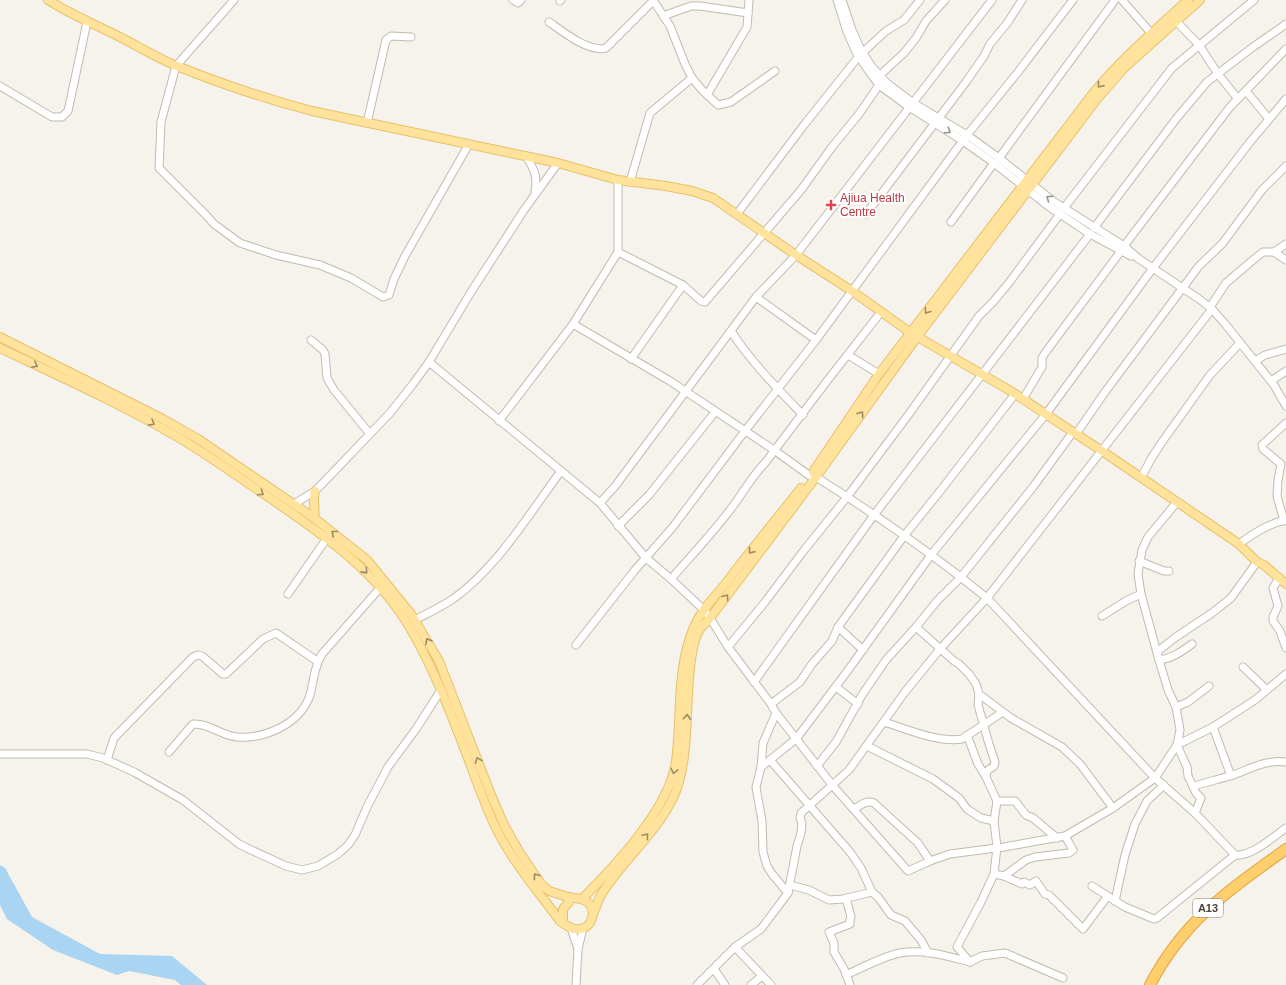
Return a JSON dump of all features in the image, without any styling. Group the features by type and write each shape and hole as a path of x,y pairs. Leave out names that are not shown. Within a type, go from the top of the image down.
{"highway":[{"name":"A13","path":"1150,985 1170,951 1188,928 1231,888 1286,849"}],"main road":[{"path":"0,348 122,406 177,437 300,518 327,538 360,566 399,610 430,663 487,810 497,831 522,873 560,921 571,928 583,928 590,923 600,896 612,878 669,806 678,784 684,763 690,665 699,630 710,618 813,477 914,335 1028,185 1104,80 1151,33 1188,0"},
{"path":"1028,185 1097,99 1124,68 1200,0"},
{"path":"50,1 87,22 117,35 176,66 276,101 312,111 558,163 618,180 666,186 692,191 713,198 796,255 852,291 914,335 983,374 1102,451 1239,544 1257,562 1264,564 1286,584"},
{"path":"582,899 607,874 650,820 662,802 671,783 676,762 684,663 693,627 699,615 813,477 879,374 914,335"},
{"path":"0,338 163,419 198,439 314,518 367,560 400,599 415,620 439,661 491,795 505,827 523,858 541,884 550,891 568,897 582,899 590,905 593,914"},
{"path":"314,518 316,511 313,502 315,491"},
{"path":"560,921 563,919 563,909 569,902 568,897"}],"street":[{"path":"234,0 176,66 161,122 159,168 206,214 214,224 240,243 276,255 320,265 351,278 383,297 389,294 405,256 469,144"},
{"path":"512,0 518,3 521,0"},
{"path":"549,22 577,40 602,49 606,48 653,0 674,35 692,78 718,105 731,102 775,71"},
{"path":"707,95 746,27 749,0"},
{"path":"837,0 847,32 879,84 965,138 1062,211 1153,268 1211,308 1255,361 1271,382 1286,406"},
{"path":"842,0 861,55 887,84 911,104"},
{"path":"737,214 804,125 861,55 886,31 904,20 920,0"},
{"path":"879,76 904,53 916,38 926,21 945,0"},
{"path":"600,504 616,485 756,297 796,255 992,0"},
{"path":"866,214 980,62 990,44 1008,22 1022,0"},
{"path":"576,645 672,528 816,340 965,138 1073,0"},
{"path":"952,222 1116,0"},
{"path":"1122,0 1151,33"},
{"path":"728,647 847,497 979,316 994,302 1172,68 1254,0"},
{"path":"663,16 691,6 748,12"},
{"path":"1176,21 1198,45 1238,99"},
{"path":"0,86 52,117 62,116 68,111 87,22"},
{"path":"754,682 874,515 1176,119 1207,82 1286,24"},
{"path":"367,123 386,40 391,36 411,37"},
{"path":"1023,399 1042,367 1042,358 1045,353 1122,248 1238,99 1286,50"},
{"path":"630,182 650,113 692,78"},
{"path":"618,252 683,285 701,301 705,302 765,234 801,190 832,146 859,114 879,84"},
{"path":"1246,91 1269,120"},
{"path":"761,767 796,739 836,687 931,555 1046,414 1153,268 1250,142 1285,102"},
{"path":"526,156 536,175 537,182 535,194"},
{"path":"294,504 315,491 370,434 390,412 429,362 471,292 535,194 558,163"},
{"path":"817,766 836,742 862,695 886,660 937,601 962,577 1074,433 1199,266 1222,244 1262,190 1286,166"},
{"path":"499,421 573,324 618,252 618,180"},
{"path":"697,985 735,947 761,929 788,893 801,833 802,823 800,815 849,770 905,692 940,649 987,598 1211,308 1226,283 1263,252 1274,252 1286,244"},
{"path":"1274,252 1286,260"},
{"path":"631,359 683,285"},
{"path":"756,297 816,340"},
{"path":"671,579 729,512 756,472 765,463 881,312"},
{"path":"573,324 685,391 813,477 874,515 962,577 987,598 1155,778 1195,813 1234,855"},
{"path":"731,331 740,346 756,366 802,415"},
{"path":"311,340 323,350 325,354 327,378 334,390 370,434"},
{"path":"1141,478 1151,459 1210,375 1240,343"},
{"path":"1255,361 1265,355 1286,349"},
{"path":"848,355 879,374"},
{"path":"429,362 499,421 561,470 600,504 646,558 704,610 728,647 817,766 908,871 950,854 1065,836 1113,808 1155,778 1178,745 1180,730 1176,707 1168,690 1141,594 1138,574 1139,561 1148,537 1177,502"},
{"path":"1271,382 1286,371"},
{"path":"771,704 800,682 812,664 832,641 838,627 904,536 1015,394"},
{"path":"618,526 653,490 715,412"},
{"path":"1239,544 1258,531 1277,522 1285,521 1277,496 1281,464 1263,449 1262,445 1286,423"},
{"path":"415,620 453,599 484,572 503,550 561,470"},
{"path":"288,594 327,538"},
{"path":"1139,561 1164,571 1169,571"},
{"path":"1158,651 1231,598 1257,562"},
{"path":"1279,578 1273,588 1278,606 1273,621 1282,634 1286,648"},
{"path":"169,752 193,724 205,725 235,737 250,737 284,726 305,706 309,697 317,661 380,588"},
{"path":"1102,616 1126,601 1141,594"},
{"path":"838,627 863,650"},
{"path":"916,627 969,674 976,684 979,694 978,705 995,762 994,766 987,771 986,777"},
{"path":"107,760 114,738 193,657 198,655 202,656 223,674 226,674 263,639 276,632 317,661"},
{"path":"1159,660 1169,659 1179,654 1192,644"},
{"path":"1243,667 1267,690"},
{"path":"1178,745 1213,727 1255,700 1286,674"},
{"path":"1176,707 1188,702 1209,686"},
{"path":"836,687 858,704"},
{"path":"0,754 87,754 107,760 134,772 183,800 239,844 286,866 302,870 318,866 338,854 351,840 388,768 416,729 441,690"},
{"path":"979,694 1011,718 1062,747 1080,764 1113,808"},
{"path":"884,722 937,738 958,739 967,736 1003,712"},
{"path":"776,713 763,743 761,767 756,787 762,821 763,852 767,866 788,893"},
{"path":"1213,727 1231,776"},
{"path":"967,736 978,764 997,801 994,821 997,847 994,874 957,947 970,962"},
{"path":"1178,745 1187,767 1188,776 1200,798 1195,813"},
{"path":"867,746 933,779 959,798 967,810 981,818 994,821"},
{"path":"770,760 850,852 861,868 872,892 878,897 891,915 905,921 921,940 928,953"},
{"path":"1194,786 1231,776 1267,762 1286,762"},
{"path":"1115,901 1125,855 1135,824 1147,801 1164,785"},
{"path":"854,809 865,802 870,801 918,843 930,861"},
{"path":"997,801 1015,802 1026,814 1057,838"},
{"path":"1092,886 1107,897 1125,907 1157,918 1234,855 1248,853 1270,840 1286,828"},
{"path":"1004,876 1026,860 1035,857 1069,853 1073,850 1065,836"},
{"path":"994,874 1004,876 1022,884 1024,882 1030,885 1036,881 1045,894 1049,895 1083,929 1107,897"},
{"path":"790,885 809,890 829,900 872,892"},
{"path":"846,898 851,917 850,924 829,932 834,944 834,952 844,969 850,985"},
{"path":"571,928 578,949"},
{"path":"576,985 578,949 583,928"},
{"path":"735,947 771,985"},
{"path":"846,975 899,954 917,952 949,956 970,962 982,956 1004,954 1063,978"},
{"path":"714,969 725,985"},
{"path":"751,985 762,976"}],"water":[{"path":"0,865 5,868 32,917 100,954 172,956 207,985 181,985 175,980 129,971 117,975 53,950 7,919 0,905"}],"place":[{"name":"Ajiua Health Centre","path":"831,205"}]}
